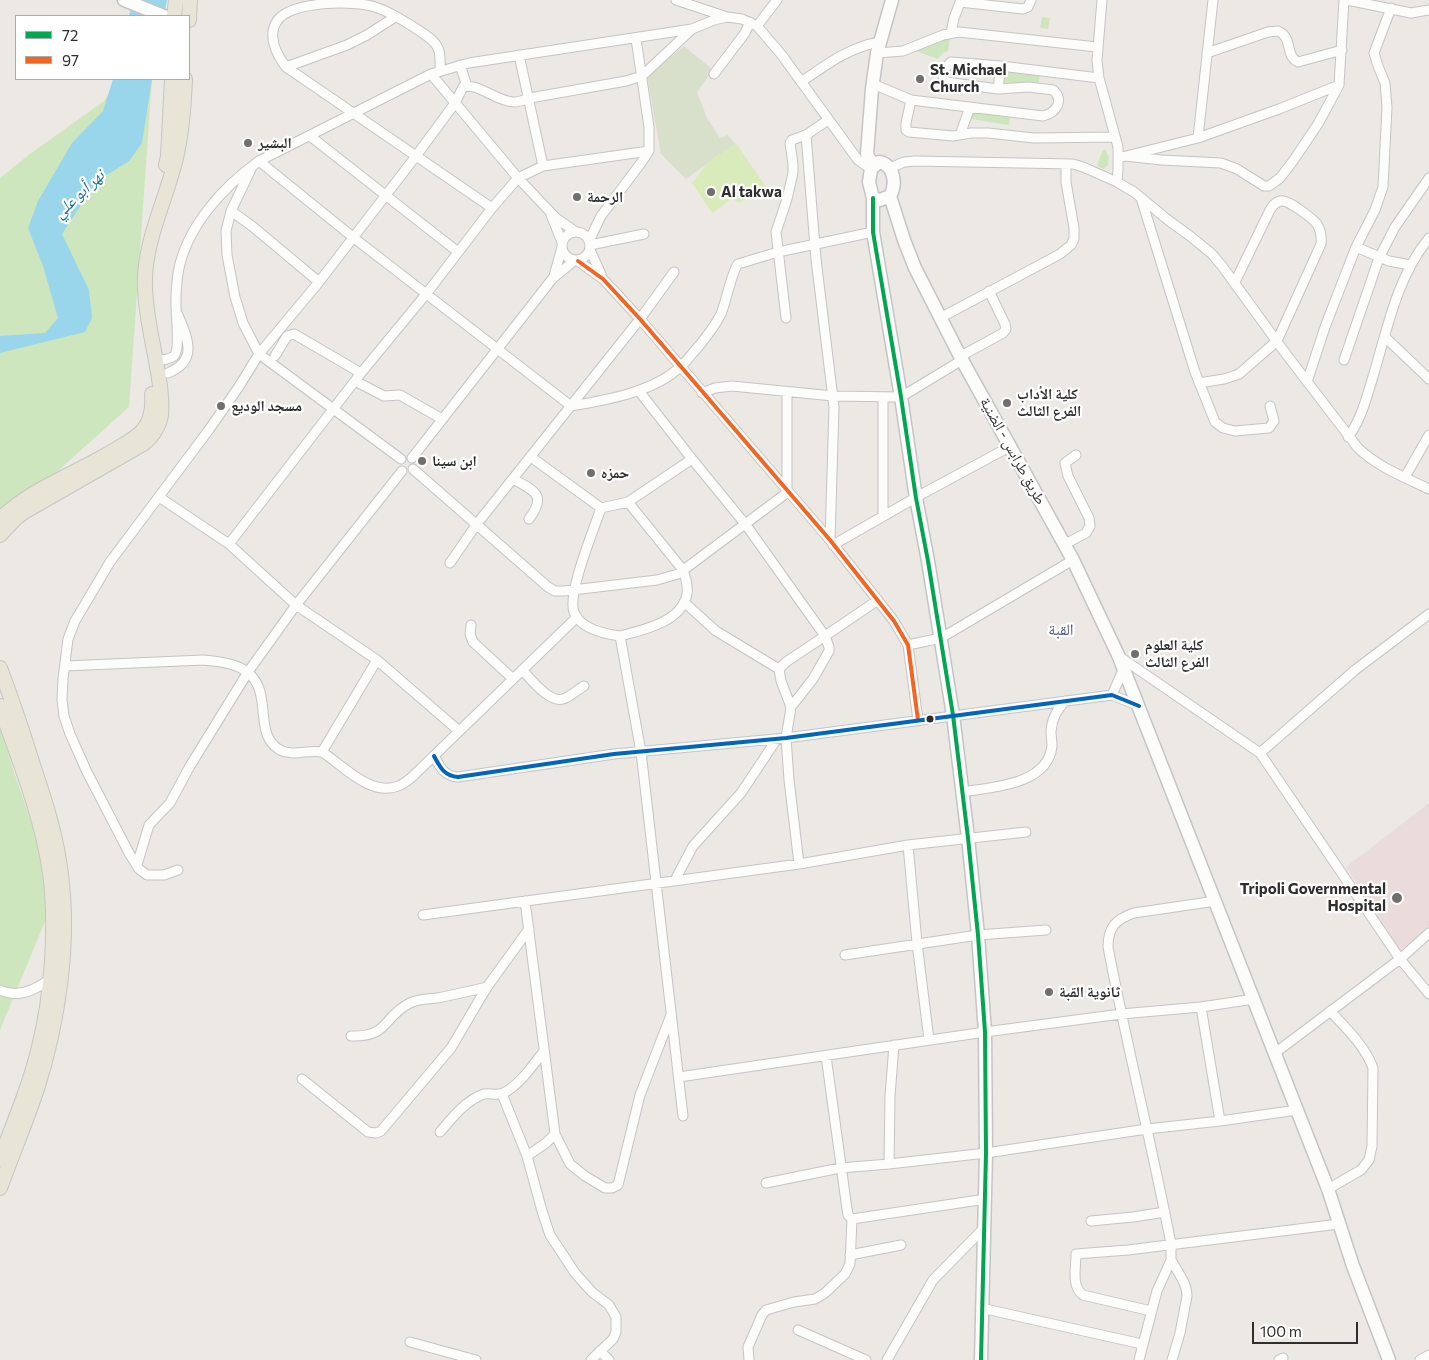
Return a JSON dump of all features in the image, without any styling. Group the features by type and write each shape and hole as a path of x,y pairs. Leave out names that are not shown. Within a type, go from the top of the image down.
{"main road":[{"path":"124,0 162,15"},
{"path":"174,15 176,0"},
{"path":"189,15 190,0"},
{"path":"892,0 879,48 873,84 867,154 872,168 869,182 873,198 873,232 902,397 916,498 953,715 978,935 985,1032 986,1153 981,1360"},
{"path":"0,519 33,494 109,453 143,430 150,418 152,410 152,376 138,313 137,287 139,257 159,194 168,156 172,80"},
{"path":"180,80 182,122"},
{"path":"0,535 24,512 122,457 150,438 157,429 161,418 162,402 147,314 145,266 149,245 176,159 186,80"},
{"path":"872,168 877,163 883,163 890,168 893,186 890,196 880,200 873,198"},
{"name":"طريق طرابس - الضنية","path":"890,196 915,268 961,358 1065,544 1122,663 1328,1189 1353,1266 1389,1360"},
{"path":"0,668 29,771 34,805 50,873 53,908 49,980 53,998 29,1081 0,1159"},
{"path":"0,706 47,807 61,874 64,900 64,933 53,998 47,1054 37,1088 0,1188"}],"street":[{"path":"676,0 727,16 742,18 753,24 781,54 858,160 872,168"},
{"path":"714,74 745,33 777,0"},
{"path":"952,33 954,18 961,1 1022,9 1028,7 1031,0"},
{"path":"1102,0 1097,47 1099,78 1122,157 1117,182"},
{"path":"1198,138 1213,0"},
{"path":"1122,157 1221,163 1237,169 1260,184 1269,186 1280,178 1306,142 1339,85 1346,0 1411,13 1429,10"},
{"path":"440,71 439,53 434,42 420,31 376,7 354,3 330,4 300,9 291,12 277,21 274,27 273,36 277,54 286,67 492,208"},
{"path":"1307,382 1325,327 1356,247 1375,210 1383,187 1387,107 1385,83 1374,53 1391,8"},
{"path":"156,360 170,358 176,353 178,274 188,242 214,203 234,181 256,163 440,71 460,65 520,55 692,30 727,16"},
{"path":"286,67 347,46 367,36 395,17"},
{"path":"178,870 164,875 146,875 137,865 87,772 70,734 62,700 68,639 75,620 110,562 238,388 259,354 319,282 386,196 455,103 460,90 466,86 472,86 492,97 516,103 530,98 626,81 642,76 692,30"},
{"path":"1207,53 1268,32 1278,31 1286,37 1292,57 1298,62 1342,50"},
{"path":"801,82 846,52 860,46 903,51 952,33 967,32 1097,47"},
{"path":"553,278 562,244 570,233 578,232 601,216 649,151 649,127 636,39"},
{"path":"520,55 543,166"},
{"path":"873,84 911,100 1036,116 1047,115 1054,111 1059,101 1056,92 1029,86 998,89 946,82 943,72 946,66 951,62 1099,78"},
{"path":"460,65 466,86"},
{"path":"998,89 1001,66"},
{"path":"1046,89 1048,72"},
{"path":"431,74 518,178 550,212 562,223 585,235 603,279"},
{"path":"1122,157 1198,138 1280,109 1339,85"},
{"path":"911,100 906,130 909,132 952,136 988,133 1034,138 1115,137"},
{"path":"960,135 970,107"},
{"path":"786,318 776,232 793,173 790,143 828,120"},
{"path":"806,135 815,244 833,396 831,543"},
{"path":"310,136 458,252"},
{"path":"229,544 361,373 518,178 543,166 649,151"},
{"path":"890,168 904,162 915,161 1078,164 1117,182 1141,198 1212,254 1235,282 1348,437 1369,458 1429,489"},
{"path":"256,163 227,222 226,241 235,297 243,323 259,354 401,459"},
{"path":"256,163 571,406"},
{"path":"940,318 1060,254 1071,244 1075,234 1069,201 1066,164"},
{"path":"1344,360 1379,258 1395,227 1429,178"},
{"path":"1141,198 1199,383 1215,422 1223,428 1235,431 1269,428 1274,421 1270,406"},
{"path":"1199,383 1239,374 1277,341 1321,244 1321,233 1313,220 1286,202 1280,201 1275,203 1235,282"},
{"path":"231,211 252,226 319,282"},
{"path":"550,212 566,256 603,279 640,319 788,491 894,620 908,645 918,720"},
{"path":"412,458 553,278 576,261 586,257 601,216"},
{"path":"571,406 639,391 680,367 705,338 720,315 728,297 736,265 750,259 778,252 873,232"},
{"path":"590,246 644,234"},
{"path":"1348,437 1354,430 1361,413 1401,285 1410,265 1429,238"},
{"path":"1356,247 1379,258 1410,265"},
{"path":"450,562 476,524 640,319 674,272"},
{"path":"702,393 715,388 732,386 833,396 902,397 961,358 1004,333 1006,329 1005,324 989,291"},
{"path":"168,374 182,366 188,355 185,334 176,307"},
{"path":"275,356 287,336 294,334 361,373"},
{"path":"1385,337 1429,379"},
{"path":"355,381 384,396 400,395 442,419"},
{"path":"639,391 692,460 746,524 825,636 829,646 827,656 791,707 782,739 741,793 693,846 674,880"},
{"path":"787,392 788,491"},
{"path":"883,397 883,516"},
{"path":"1405,478 1429,435"},
{"path":"831,543 1011,446"},
{"path":"1065,544 1086,533 1090,526 1089,518 1068,476 1066,463 1076,455"},
{"path":"402,471 399,464 401,459 406,456 412,458 415,464 414,469"},
{"path":"531,457 601,508 628,502 692,460"},
{"path":"414,469 548,587 555,591 670,578 746,524 788,491"},
{"path":"402,471 407,472 414,469"},
{"path":"137,865 149,825 170,803 190,766 248,672 296,606 402,471"},
{"path":"513,479 527,486 537,496 539,502 529,518"},
{"path":"159,497 229,544 296,606 377,660 460,731"},
{"path":"601,508 574,589 573,611 577,617 591,628 607,634 620,636 669,619 684,602 687,594 687,582 683,570 628,502"},
{"path":"908,645 941,638 1073,560"},
{"path":"779,669 786,662 878,600"},
{"path":"684,602 716,631 779,669 781,681 791,707"},
{"path":"1260,753 1355,670 1429,614"},
{"path":"65,666 203,660 228,664 248,672 256,682 264,708 264,727 274,745 281,751 293,754 313,750 322,752 369,786 380,789 397,787 411,778 577,617"},
{"path":"471,625 470,634 473,642 513,679"},
{"path":"620,636 641,752 683,1116"},
{"path":"322,752 377,660"},
{"path":"1112,694 1122,663 1260,753 1400,959 1429,994"},
{"path":"522,670 550,698 564,699 584,686"},
{"path":"434,756 443,771 450,776 458,776 557,761 782,739 1112,694 1139,706"},
{"path":"963,792 1020,781 1036,772 1048,758 1052,747 1052,720 1065,700"},
{"path":"782,739 799,864"},
{"path":"423,915 799,864 908,845 1026,832"},
{"path":"908,845 917,943 929,1040"},
{"path":"525,901 555,1134 570,1164 605,1188 612,1188 618,1185 640,1095 672,1012"},
{"path":"1138,1360 1150,1311 1171,1260 1171,1244 1121,1014 1108,948 1108,937 1114,924 1122,917 1134,913 1216,901"},
{"path":"302,1079 368,1132 376,1133 381,1131 451,1048 487,987 529,929"},
{"path":"845,955 978,935 1046,930"},
{"path":"1275,1053 1400,959 1429,933"},
{"path":"0,990 18,994 36,989 49,980"},
{"path":"351,1036 365,1036 374,1033 409,1003 487,987"},
{"path":"679,1077 985,1032 1254,999"},
{"path":"1201,1007 1220,1121"},
{"path":"1328,1189 1361,1170 1369,1160 1372,1146 1373,1068 1370,1059 1359,1044 1330,1011"},
{"path":"889,1164 890,1096 894,1045"},
{"path":"440,1132 468,1104 486,1094 502,1094 511,1089 544,1051"},
{"path":"749,1360 748,1347 766,1310 794,1302 815,1299 825,1294 845,1274 850,1264 852,1219 848,1215 840,1168 826,1056"},
{"path":"502,1094 527,1156 550,1235 575,1273 592,1292 610,1305 616,1316 616,1332 613,1339 591,1360"},
{"path":"766,1183 840,1168 986,1153 1147,1129 1297,1110"},
{"path":"527,1156 546,1143 555,1134"},
{"path":"852,1219 986,1199"},
{"path":"1091,1221 1165,1212"},
{"path":"1150,1311 1083,1295 1078,1291 1075,1281 1076,1254 1128,1250 1340,1224"},
{"path":"887,1360 933,1280 985,1227"},
{"path":"850,1255 901,1244"},
{"path":"1171,1260 1187,1290 1180,1333 1172,1360"},
{"path":"981,1308 1142,1344"},
{"path":"798,1330 866,1360"},
{"path":"410,1342 476,1360"},
{"path":"600,1351 609,1360"},
{"path":"1420,1360 1429,1355"}],"shaded area":[{"name":"Tripoli Governmental Hospital","path":"1429,803 1429,929 1400,950 1346,867"}],"green space":[{"path":"1042,17 1050,18 1048,29 1040,28"},
{"path":"950,38 948,51 943,53 938,59 913,50"},
{"path":"684,46 713,70 697,92 707,118 720,138 728,135 735,144 686,179 661,154 647,76"},
{"path":"1003,67 1040,72 1039,82 1001,83"},
{"path":"117,80 152,80 129,407 0,523 0,178 104,101"},
{"path":"972,110 1010,115 1009,125 971,119"},
{"path":"736,143 766,187 739,203 730,197 730,200 712,213 692,183 709,161"},
{"path":"1105,149 1109,157 1108,165 1103,169 1097,166"},
{"path":"0,724 13,769 56,895 0,1030"}],"water":[{"path":"133,0 167,0 164,15 129,15"},
{"name":"نهر أبو علي","path":"113,80 152,80 142,143 129,161 96,182 62,234 89,290 92,318 85,332 0,353 0,336 45,333 58,318 43,266 28,228 38,201 72,143 103,111"}],"transit line":[{"name":"72","path":"873,198 873,232 953,715 978,935 985,1032 986,1153 981,1360"},
{"name":"97","path":"578,261 603,279 640,319 830,540 894,621 908,645 918,720"},
{"path":"434,756 446,773 458,777 614,754 786,738 1112,695 1139,706"}],"place":[{"name":"St. Michael Church","path":"920,79"},
{"name":"البشير","path":"248,143"},
{"name":"Al takwa","path":"711,192"},
{"name":"الرحمة","path":"577,197"},
{"name":"كلية الأداب الفرع الثالث","path":"1007,403"},
{"name":"مسجد الوديع","path":"221,406"},
{"name":"ابن سينا","path":"422,461"},
{"name":"حمزه","path":"591,473"},
{"name":"كلية العلوم الفرع الثالث","path":"1135,654"},
{"name":"Tripoli Governmental Hospital","path":"1397,898"},
{"name":"ثانوية القبة","path":"1049,992"}],"district":[{"name":"القبة","path":"1061,630"}]}
